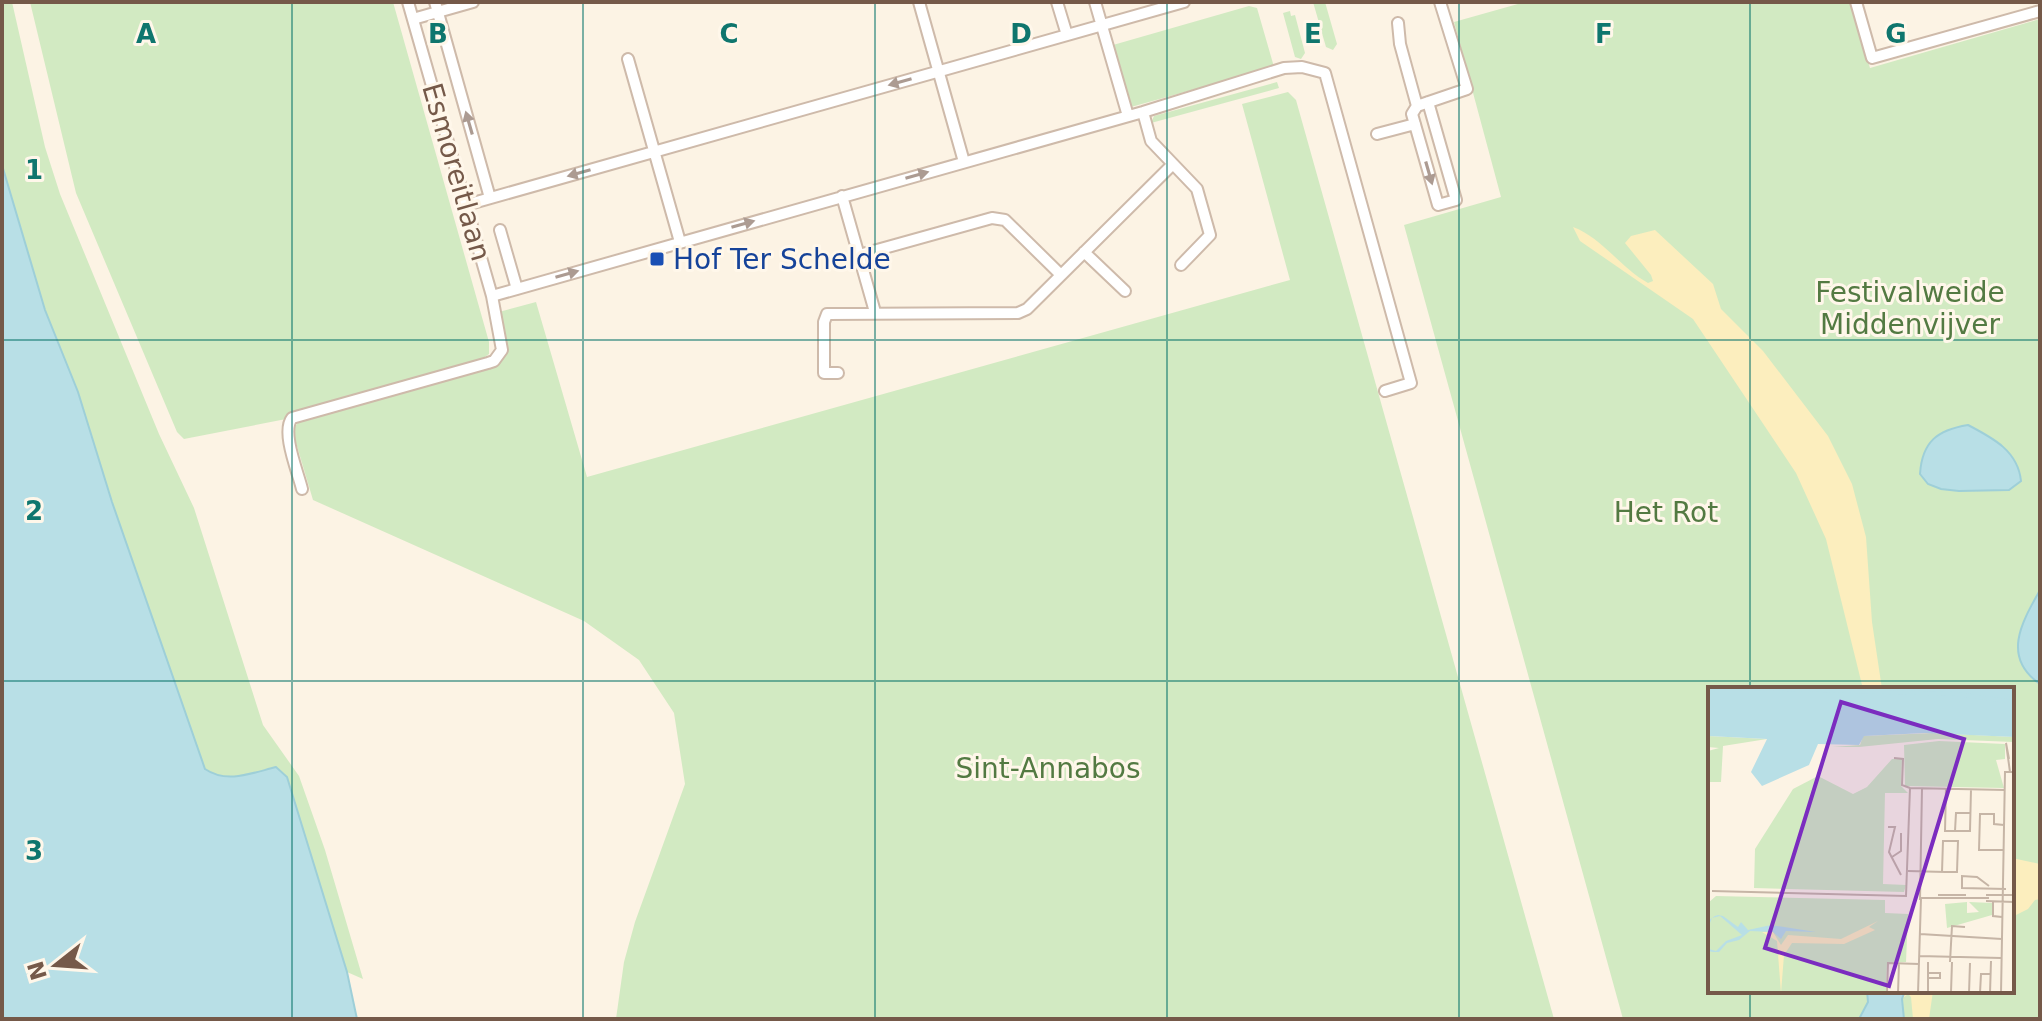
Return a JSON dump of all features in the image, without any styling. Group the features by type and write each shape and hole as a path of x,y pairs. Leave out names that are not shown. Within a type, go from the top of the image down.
{"street":[{"name":"Esmoreitlaan","path":"302,489 287,434 290,421 295,417 494,361 502,344 492,296 408,2"},
{"path":"413,19 436,7 473,2"},
{"path":"919,2 964,162"},
{"path":"1057,2 1067,35"},
{"path":"1095,2 1128,116"},
{"path":"466,205 1184,2"},
{"path":"1398,23 1400,44 1423,104 1456,200 1438,205 1412,114 1423,104 1467,89 1440,2"},
{"path":"1856,2 1872,58 2040,11"},
{"name":"Esmoreitlaan","path":"436,7 490,198"},
{"path":"628,59 680,242"},
{"path":"492,296 1143,112 1284,68 1302,67 1325,73 1411,383 1385,391"},
{"path":"1143,112 1151,141 1197,189 1210,235 1181,265"},
{"path":"1377,134 1415,124"},
{"path":"838,373 824,373 824,317 832,313 875,312 1018,313 1027,309 1173,164"},
{"path":"842,196 875,312"},
{"path":"859,255 992,218 1005,220 1061,275"},
{"name":"Esmoreitlaan","path":"500,230 517,289"},
{"path":"1084,252 1125,291"}],"green space":[{"path":"2,2 12,2 45,147 60,194 159,434 194,508 263,725 299,776 325,850 363,979 347,972 287,777 275,767 231,777 205,769 112,502 78,392 45,310 2,165"},
{"path":"30,2 393,2 489,342 489,354 478,362 295,412 286,419 184,439 177,432 76,193"},
{"path":"1313,2 1325,2 1337,44 1333,50 1326,47"},
{"path":"1525,2 1850,2 1870,68 2040,19 2040,1019 1623,1019 1404,225 1501,197 1454,22"},
{"path":"1249,6 1257,8 1274,67 1131,107 1113,45"},
{"path":"1290,11 1291,16 1295,15 1305,53 1301,59 1295,57 1283,13"},
{"path":"1277,82 1279,88 1151,123 1154,116"},
{"name":"Sint-Annabos","path":"1288,92 1296,100 1554,1019 616,1019 624,962 635,922 685,784 674,713 639,660 584,621 313,500 294,427 301,420 498,365 508,348 499,312 536,302 587,477 1290,280 1242,104"}],"sand":[{"path":"1573,227 1593,238 1648,283 1653,281 1651,275 1625,243 1631,236 1655,230 1713,284 1721,309 1763,351 1828,436 1852,484 1866,537 1872,622 1882,687 1863,687 1826,539 1796,473 1693,319 1580,241"},
{"path":"2014,858 2040,864 2040,899 2035,900 2028,909 2014,916"},
{"path":"1904,993 1933,993 1929,1019 1913,1019 1911,997 1908,994 1902,999"}],"water":[{"path":"2,165 45,310 78,392 112,502 205,769 231,777 276,767 287,777 347,972 357,1019 2,1019"},
{"path":"1968,425 2010,454 2021,481 2009,490 1959,491 1928,484 1920,474 1928,446 1940,434"},
{"path":"2040,590 2040,684 2028,674 2018,651 2022,627"},
{"path":"1867,993 1904,993 1904,1019 1859,1019 1868,1002"}],"place":[{"name":"Hof Ter Schelde","path":"657,259"}],"park label":[{"name":"Festivalweide Middenvijver","path":"1910,308"},
{"name":"Het Rot","path":"1666,512"}]}
